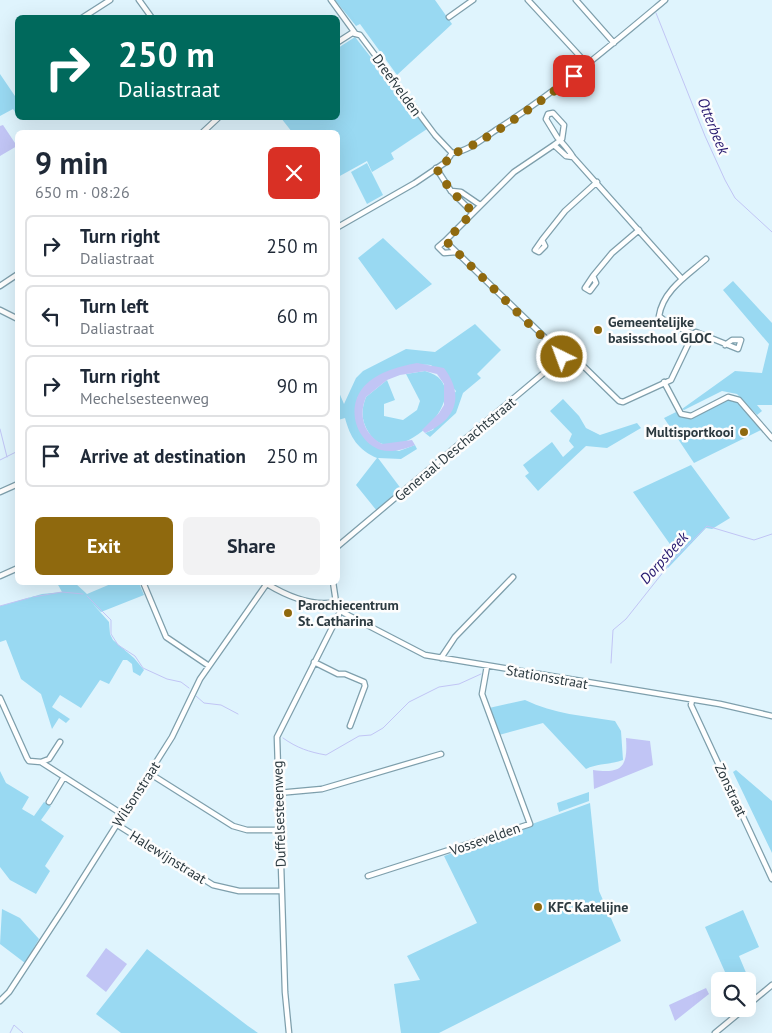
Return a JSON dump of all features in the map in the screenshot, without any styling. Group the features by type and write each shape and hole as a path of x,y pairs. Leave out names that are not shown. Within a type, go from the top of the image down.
{"street":[{"path":"87,15 110,0"},
{"path":"139,0 150,15"},
{"name":"Dreefvelden","path":"331,0 355,33 360,35 435,135 452,153"},
{"path":"449,17 467,2 473,0"},
{"path":"528,0 588,65"},
{"path":"576,0 614,43"},
{"path":"340,227 416,183 446,162 452,153 480,141 540,102 588,65 665,0"},
{"path":"340,41 355,33"},
{"path":"456,252 444,253 438,247 514,172 560,141 565,126 550,113 545,118 560,141 682,279"},
{"path":"204,130 216,120"},
{"path":"554,145 566,156 573,157"},
{"path":"436,168 451,191 473,212"},
{"path":"542,240 565,211 597,182"},
{"path":"451,191 461,192 480,205"},
{"path":"593,276 612,253 639,230"},
{"path":"446,241 562,354 570,353 619,401 629,401 671,380 693,334"},
{"path":"706,259 682,279 666,297 659,316 665,321 693,334 696,332 724,345"},
{"path":"0,286 15,276"},
{"path":"0,310 15,318"},
{"name":"Generaal Deschachtstraat","path":"340,544 514,400 558,361 562,354"},
{"path":"664,382 681,414 684,416 690,416 733,396 739,400 772,438"},
{"path":"0,492 15,485"},
{"path":"0,576 15,569"},
{"path":"440,658 455,636 513,577"},
{"path":"144,585 166,637 209,666"},
{"name":"Wilsonstraat","path":"0,1001 66,905 149,774 172,737 191,694 266,585"},
{"path":"270,585 279,591 314,603 336,602 333,585"},
{"name":"Stationsstraat","path":"336,602 341,610 410,649 440,658 692,700 772,716"},
{"name":"Duffelsesteenweg","path":"288,1033 277,738 341,610"},
{"path":"314,662 338,674 345,674 364,682 365,686 350,726"},
{"name":"Vossevelden","path":"368,876 530,824 482,694 486,666"},
{"path":"0,698 29,761 42,762 49,759 60,742"},
{"name":"Zonstraat","path":"692,700 691,705 772,879"},
{"path":"278,793 322,789 441,754"},
{"path":"42,762 122,814"},
{"path":"149,774 232,826 246,830 280,830"},
{"path":"49,802 64,777"},
{"name":"Halewijnstraat","path":"116,824 213,885 239,891 282,891"},
{"path":"756,998 772,984"},
{"path":"715,1033 734,1017"}],"shaded area":[{"path":"335,0 435,0 452,24 397,75 360,24 356,26"},
{"path":"355,37 427,129 391,153 394,159 372,172 367,161 340,176 340,130 290,130 283,120 340,120 340,47"},
{"path":"0,74 15,96 15,112 13,109 0,116"},
{"path":"3,125 15,143 15,147 0,156 0,126"},
{"path":"367,163 383,195 367,204 351,172"},
{"path":"383,238 432,284 396,310 358,258"},
{"path":"733,281 772,323 772,405 757,405 762,411 757,415 737,394 722,391 684,410 682,409 735,371 762,373 769,344 723,290"},
{"path":"475,324 501,350 477,374 481,378 463,393 456,413 430,437 425,433 433,430 456,391 431,365 409,366 400,369 357,398 369,443 399,451 415,445 417,449 401,459 378,458 402,490 377,511 356,485 377,458 360,447 352,437 345,418 340,419 340,395 344,404 356,378 363,371 406,349 435,352"},
{"path":"417,363 444,368 454,388 454,406 444,421 436,428 425,433 422,430 439,413 444,405 444,384 437,374 425,371 400,375 387,380 366,397 363,411 364,424 371,435 382,444 412,440 415,445 394,451 381,450 373,446 360,433 355,415 357,397 367,383 379,375"},
{"path":"425,371 441,380 445,394 441,409 430,425 414,437 398,444 382,444 369,433 364,424 363,406 366,397 387,380 395,400 384,404 384,416 403,420 417,410 420,401 406,374"},
{"path":"563,399 579,416 586,428 600,435 637,423 641,428 607,448 586,446 538,491 525,476 529,473 523,465 552,442 563,457 574,447 569,441 572,434 550,411"},
{"path":"727,399 736,401 761,430 694,463 664,418 676,412 680,417 692,418"},
{"path":"691,465 730,518 712,529 706,528 668,568 660,560 672,547 633,492"},
{"path":"58,585 77,585 87,594 108,585 140,585 144,595 101,612 92,603 109,622 110,634 113,640 134,658 144,670 140,676 133,672 132,664 127,660 123,660 109,684 100,680 81,708 60,695 52,707 70,719 66,723 59,718 52,729 41,694 21,679 6,640 0,642 0,606 42,594 62,592"},
{"path":"525,700 558,711 615,721 621,731 623,760 586,769 543,723 499,735 489,708"},
{"path":"626,738 650,741 653,765 594,789 593,770 611,771 617,769 624,762"},
{"path":"736,770 772,801 772,853 733,772"},
{"path":"0,771 6,783 29,797 22,809 34,816 44,802 51,806 41,820 64,836 45,866 50,871 36,894 10,880 0,867"},
{"path":"589,792 589,801 559,812 557,803"},
{"name":"KFC Katelijne","path":"590,803 599,891 621,941 439,1033 401,1033 394,984 420,980 407,956 477,923 444,856"},
{"path":"2,909 20,918 39,939 25,963 0,944"},
{"path":"743,910 759,947 739,956 746,972 725,972 705,927"},
{"path":"106,948 127,964 106,992 86,976"},
{"path":"147,949 258,1033 121,1033 96,1014"},
{"path":"706,988 709,994 675,1021 669,1005"}],"waterway":[{"name":"Otterbeek","path":"656,13 705,136 725,180 735,198 772,232"},
{"path":"0,429 7,457"},
{"path":"0,460 15,452"},
{"name":"Dorpsbeek","path":"611,663 613,630 626,619 672,561 707,526 754,540 772,534"},
{"name":"Dorpsbeek","path":"33,597 62,592 83,594"},
{"name":"Dorpsbeek","path":"87,596 111,620 111,634 118,645 135,656 143,668 167,679 181,682 189,688"},
{"name":"Dorpsbeek","path":"0,606 29,598"},
{"name":"Dorpsbeek","path":"283,738 303,749 326,755 359,736 371,735 383,728 409,702 439,687 459,684 481,674"},
{"name":"Dorpsbeek","path":"196,696 204,703 221,705 238,714"},
{"path":"10,1033 14,1025 23,1033"}],"place":[{"name":"Gemeentelijke basisschool GLOC","path":"598,330"},
{"name":"Multisportkooi","path":"744,432"},
{"name":"Parochiecentrum St. Catharina","path":"288,613"},
{"name":"KFC Katelijne","path":"538,907"}],"route":[{"path":"562,357 562,354 553,344 542,337 446,241 473,212 451,191 436,168 446,162 452,153 480,141 540,102 574,76"}]}
